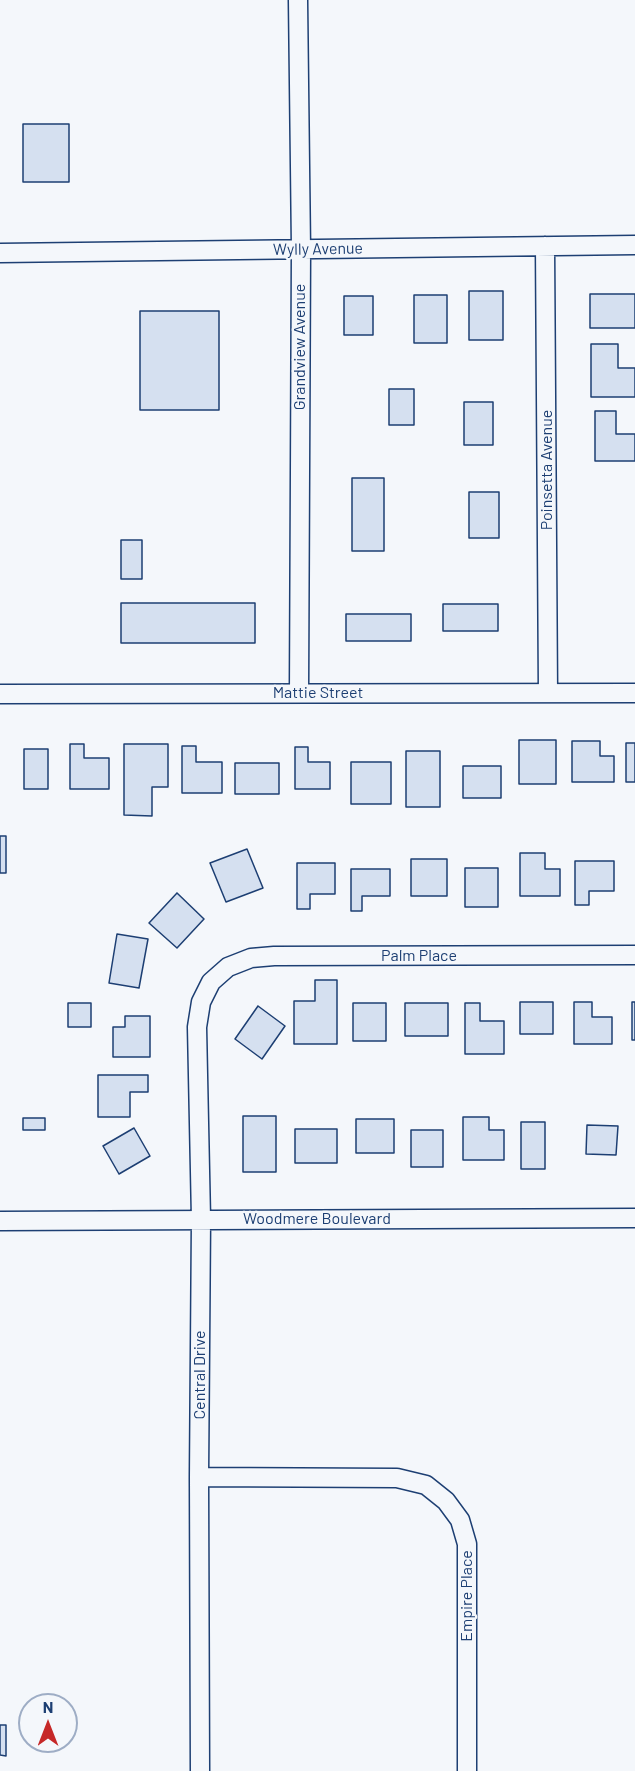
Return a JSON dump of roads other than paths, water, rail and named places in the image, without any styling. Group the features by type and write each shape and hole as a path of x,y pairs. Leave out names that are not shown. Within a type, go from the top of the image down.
{"street":[{"name":"Grandview Avenue","path":"298,0 301,249 299,693"},
{"name":"Wylly Avenue","path":"0,253 635,245"},
{"name":"Poinsetta Avenue","path":"545,246 548,693"},
{"name":"Mattie Street","path":"0,694 635,693"},
{"name":"Palm Place","path":"211,982 228,967 251,958 274,956 635,955"},
{"name":"Central Drive","path":"200,1771 201,1219 196,1027 201,1002 211,982"},
{"name":"Woodmere Boulevard","path":"0,1221 635,1218"},
{"name":"Empire Place","path":"199,1478 397,1478 426,1485 446,1501 460,1520 467,1544 467,1771"}]}
